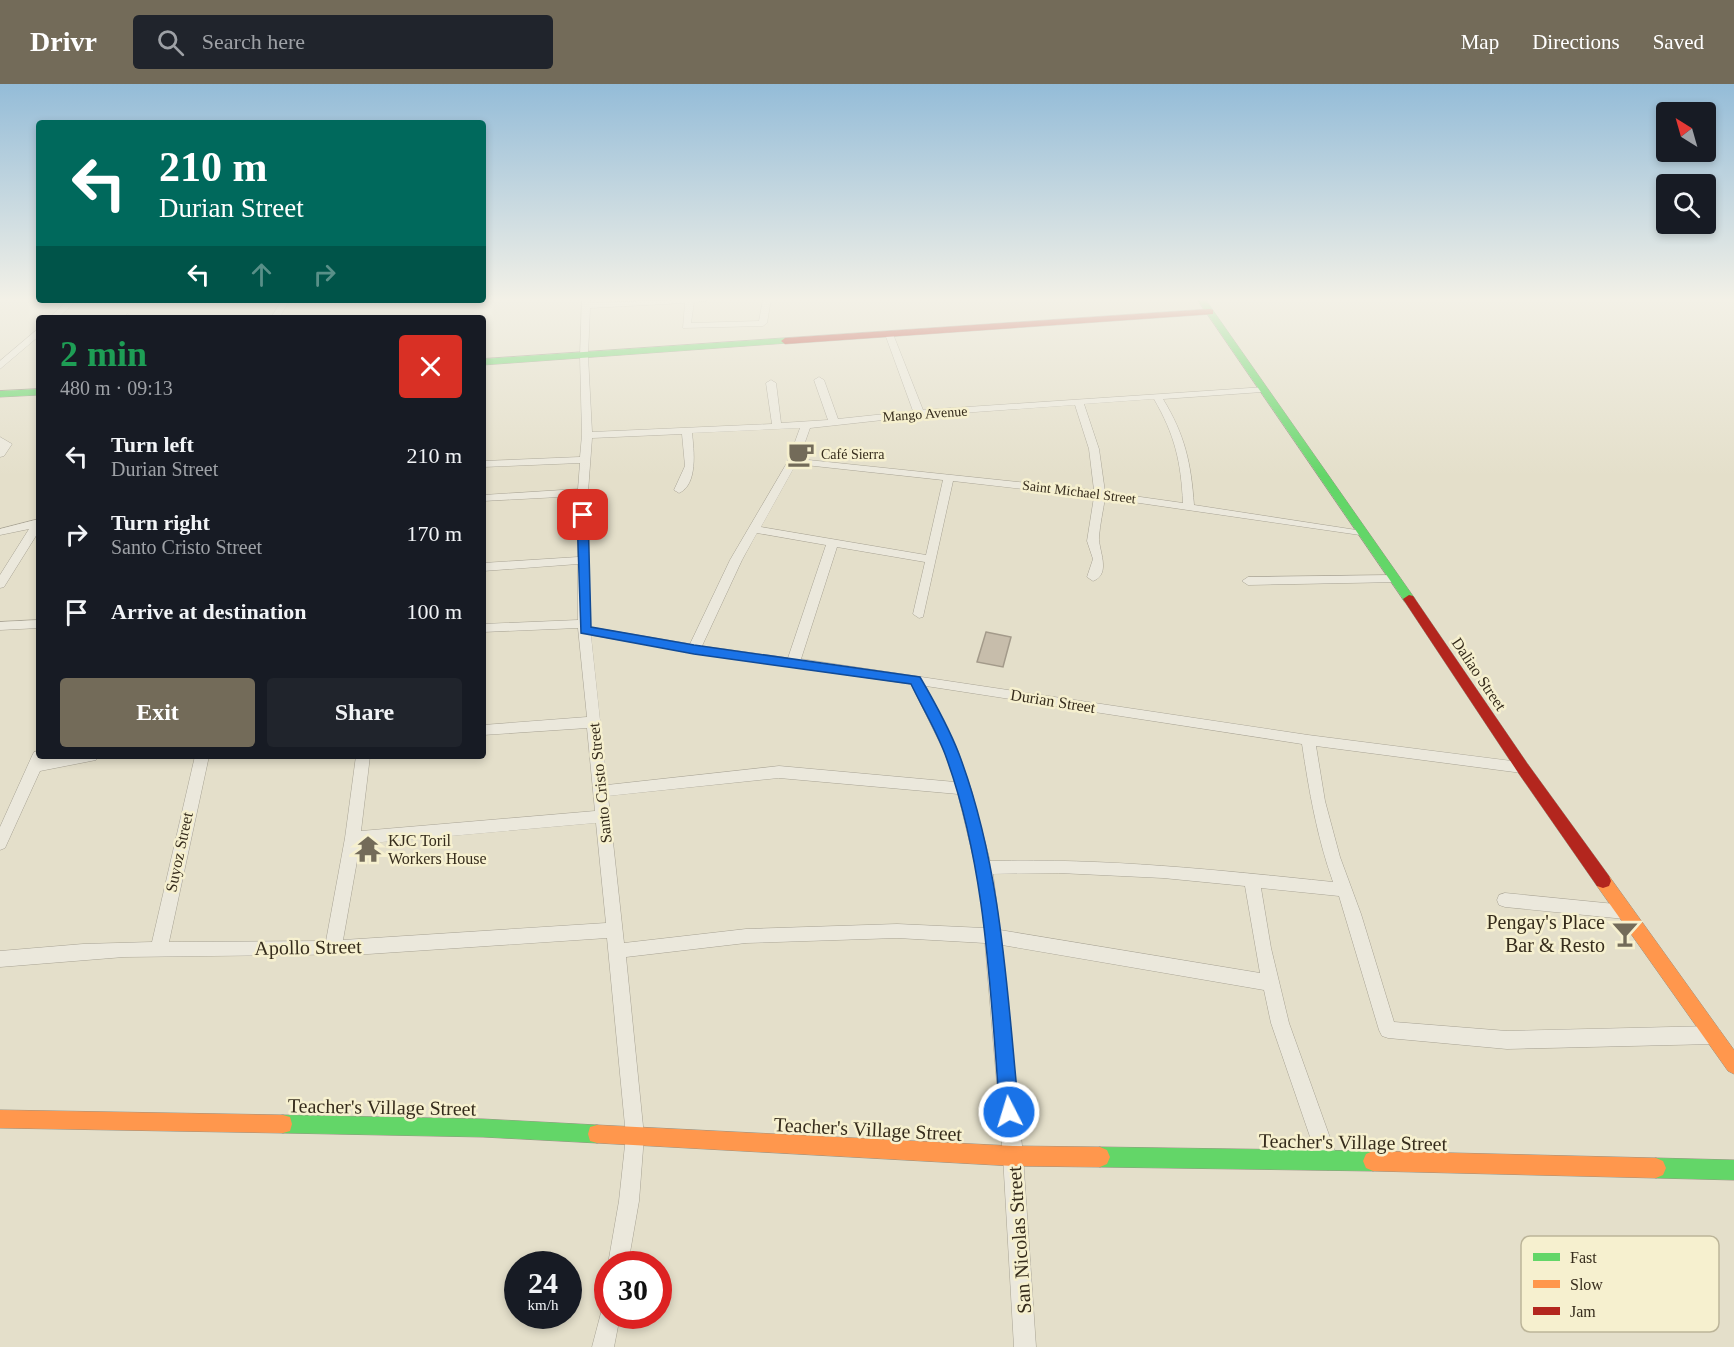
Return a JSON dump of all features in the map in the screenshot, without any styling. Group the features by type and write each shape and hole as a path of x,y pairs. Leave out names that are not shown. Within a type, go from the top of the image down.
{"street":[{"path":"486,362 551,358"},
{"name":"Santo Cristo Street","path":"584,358 587,435 583,492 585,627 635,1136 629,1201 620,1251"},
{"path":"898,358 919,413"},
{"name":"Daliao Street","path":"1241,358 1395,579 1522,767 1723,1044 1734,1065"},
{"path":"819,380 834,422"},
{"path":"771,383 777,427"},
{"name":"Mango Avenue","path":"587,435 777,427 919,413 1262,390"},
{"path":"0,394 36,392"},
{"path":"1157,397 1175,426 1183,446 1187,466 1189,507"},
{"path":"1078,403 1094,449 1100,494 1093,541 1099,559 1093,577"},
{"path":"694,649 753,529 793,461 806,425"},
{"path":"679,490 690,466 687,430"},
{"path":"0,440 7,444 0,454"},
{"path":"486,464 585,460"},
{"name":"Saint Michael Street","path":"793,461 1100,494 1363,534"},
{"path":"919,614 949,477"},
{"path":"486,498 583,492"},
{"path":"0,532 36,523"},
{"path":"0,584 36,526"},
{"path":"753,529 931,559"},
{"path":"793,663 832,543"},
{"path":"486,567 583,560"},
{"path":"1248,581 1395,579"},
{"path":"0,626 36,624"},
{"name":"Durian Street","path":"486,628 585,627 694,649 916,680 1308,740 1522,767"},
{"name":"San Nicolas Street","path":"916,680 951,751 964,789 984,868 993,936 1013,1156 1025,1347"},
{"path":"486,730 594,722"},
{"path":"1308,740 1318,801 1332,857 1388,1030 1507,1040 1723,1044"},
{"path":"0,844 37,761 59,759"},
{"name":"Suyoz Street","path":"159,949 201,759"},
{"path":"333,948 353,838 363,759"},
{"path":"601,791 779,772 964,789"},
{"path":"353,838 603,816"},
{"path":"984,868 1059,866 1163,871 1344,890"},
{"path":"1252,880 1280,1023 1328,1160"},
{"path":"1505,900 1625,912"},
{"name":"Apollo Street","path":"0,959 40,954 159,949 333,948 615,930"},
{"path":"616,951 746,936 808,932 897,931 993,936 1271,982"},
{"name":"Teacher's Village Street","path":"0,1119 423,1126 1013,1156 1328,1160 1734,1170"},
{"path":"603,1347 606,1329"}],"building":[{"path":"986,632 1011,637 1003,667 977,662"}],"traffic: fast":[{"path":"486,362 541,358"},
{"path":"1242,358 1409,599"},
{"path":"0,394 36,392"},
{"path":"283,1124 483,1128 597,1134"},
{"path":"1100,1157 1373,1161"},
{"path":"1656,1168 1734,1170"}],"traffic: slow":[{"path":"1603,881 1734,1065"},
{"path":"0,1119 283,1124"},
{"path":"597,1134 1013,1156 1100,1157"},
{"path":"1373,1161 1656,1168"}],"traffic: jam":[{"path":"1409,599 1522,767 1603,881"}],"place":[{"name":"Café Sierra","path":"801,454"},
{"name":"KJC Toril Workers House","path":"368,849"},
{"name":"Pengay's Place Bar & Resto","path":"1625,934"}],"route":[{"path":"583,515 585,630 694,649 916,680 951,751 964,789 988,885 1009,1112"}]}
